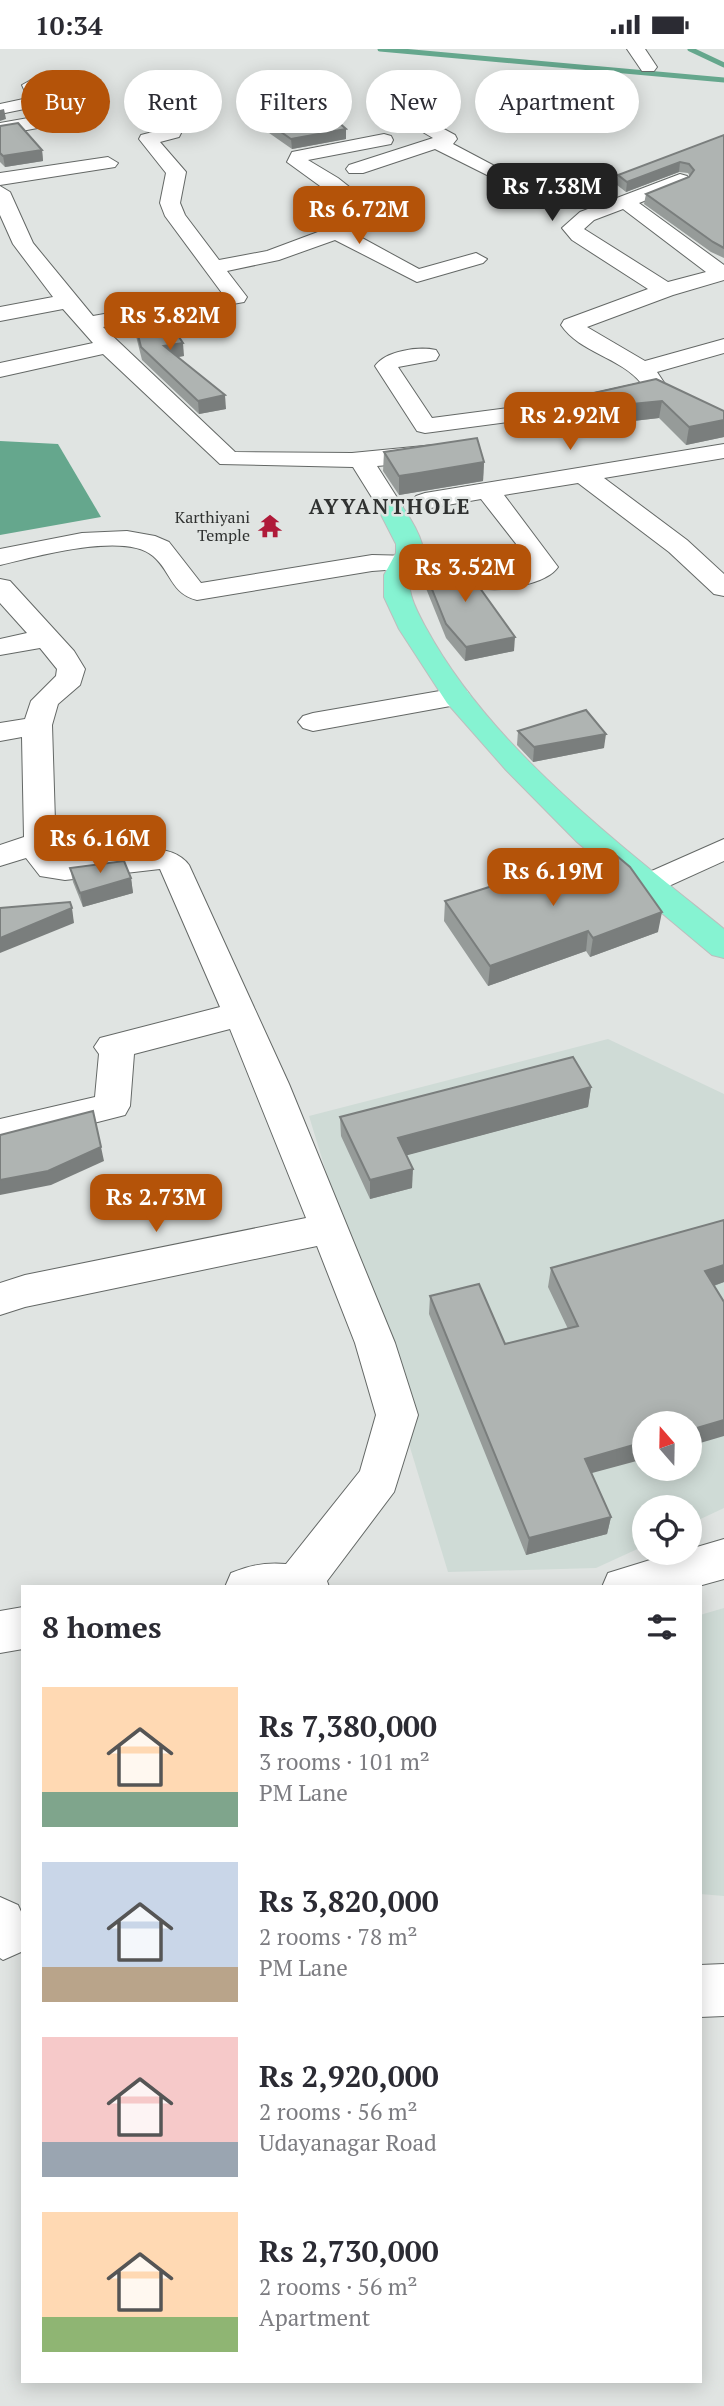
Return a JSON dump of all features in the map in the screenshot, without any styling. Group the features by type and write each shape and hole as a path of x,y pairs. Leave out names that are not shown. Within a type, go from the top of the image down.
{"main road":[{"path":"391,508 409,544 395,587 398,597 412,629 457,697 517,764 589,835 724,947"}],"street":[{"path":"636,49 648,67"},
{"path":"0,109 21,105"},
{"path":"0,128 21,125"},
{"path":"323,178 448,139 437,133"},
{"path":"89,323 236,297 175,216 170,203 176,171 148,139 172,134"},
{"path":"372,215 297,162 299,156 384,140"},
{"path":"439,144 494,171"},
{"path":"108,163 1,193 25,246 61,292 108,346 229,459 361,460 423,455 436,451 425,426 386,366 391,361 428,355"},
{"path":"665,290 579,236 572,227 587,216 628,203 680,180"},
{"path":"628,203 723,274"},
{"path":"213,267 272,256 372,215 414,206"},
{"path":"336,232 416,276 477,259"},
{"path":"0,250 25,246"},
{"path":"676,396 572,325 665,290 723,274"},
{"path":"693,282 724,297"},
{"path":"13,290 61,292"},
{"path":"0,314 61,292"},
{"path":"0,370 108,346"},
{"path":"647,377 724,346"},
{"path":"425,426 554,409 649,388 647,377"},
{"path":"361,460 391,508 581,473 724,451"},
{"path":"581,473 678,546 724,588"},
{"path":"487,490 544,562 545,567 532,573 491,582"},
{"path":"0,558 94,541 125,538 141,540 158,546 170,558 185,584 197,592 372,563 404,562"},
{"path":"0,587 71,669 70,679 45,701 37,725 40,855 51,869 65,870 146,857 171,862 178,871 242,1014 375,1343 397,1415 379,1479 303,1585"},
{"path":"0,647 46,638"},
{"path":"313,722 457,697"},
{"path":"0,732 37,725"},
{"path":"0,856 40,843"},
{"path":"649,884 724,849"},
{"path":"0,1133 112,1106 115,1046 242,1014"},
{"path":"0,1299 25,1291 328,1229"},
{"path":"631,1585 724,1559"},
{"path":"258,1585 285,1585"},
{"path":"0,1632 21,1628"},
{"path":"702,1991 724,1990"}],"shaded area":[{"path":"0,441 58,444 101,517 0,535"},
{"path":"608,1039 724,1094 724,1508 702,1518 702,1495 632,1495 632,1552 596,1568 448,1572 309,1116"},
{"path":"724,1608 724,1896 702,1894 702,1614"}],"building":[{"path":"18,123 21,133 27,133 42,150 3,156 0,153 0,126"},
{"path":"282,133 324,133 291,139"},
{"path":"724,135 724,248 646,194 689,177 694,170 689,164 680,162 627,182 618,175"},
{"path":"159,307 183,343 164,346 225,395 198,401 141,347 132,311"},
{"path":"656,379 724,411 724,420 689,427 662,401 591,408 589,394"},
{"path":"477,438 484,462 419,473 399,476 384,452"},
{"path":"459,559 515,637 466,647 446,624 421,562"},
{"path":"586,710 606,734 534,747 518,731"},
{"path":"617,856 630,867 662,912 593,938 588,931 490,966 445,901 530,874"},
{"path":"124,861 131,878 80,893 70,868"},
{"path":"70,902 72,908 0,938 0,908"},
{"path":"573,1057 591,1087 398,1138 413,1169 370,1180 340,1117"},
{"path":"93,1111 101,1147 48,1171 0,1180 0,1135"},
{"path":"724,1220 724,1265 705,1271 724,1302 724,1420 702,1426 702,1411 632,1411 632,1445 585,1459 611,1517 529,1538 430,1296 479,1284 505,1344 578,1326 551,1268"}],"waterway":[{"path":"380,49 724,80"},
{"path":"690,49 724,65"}],"place":[{"name":"Karthiyani Temple","path":"270,526"}],"district":[{"name":"AYYANTHOLE","path":"390,507"}]}
